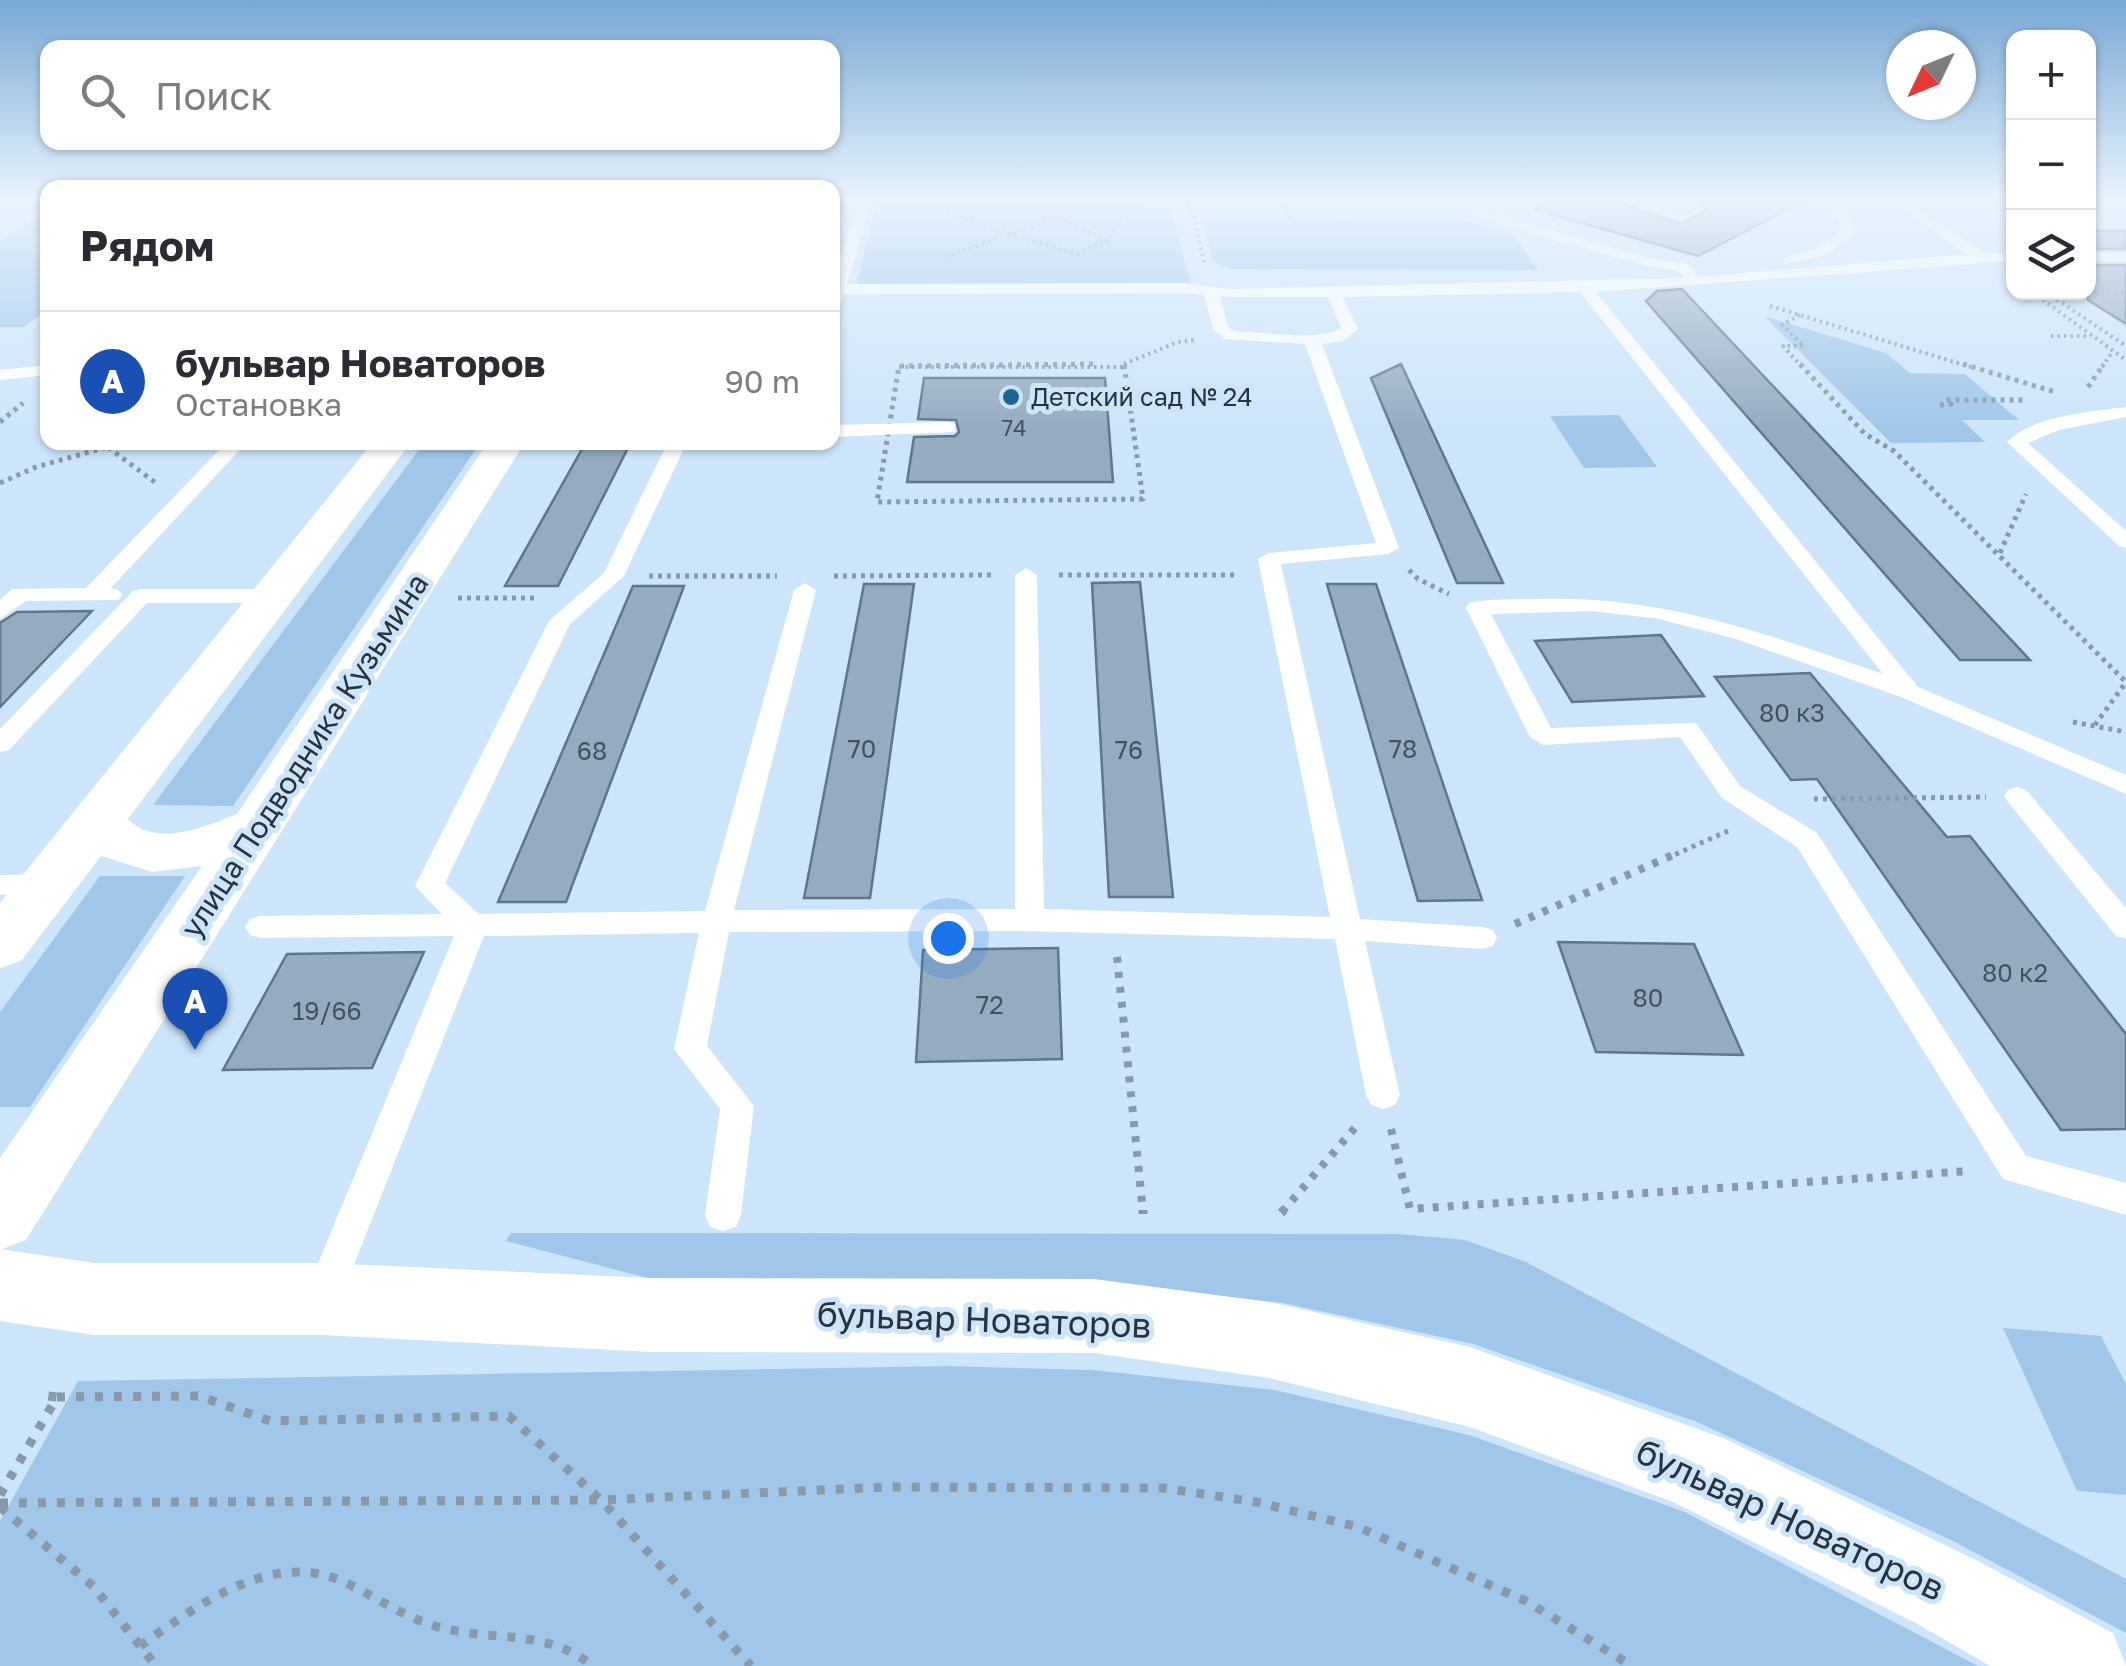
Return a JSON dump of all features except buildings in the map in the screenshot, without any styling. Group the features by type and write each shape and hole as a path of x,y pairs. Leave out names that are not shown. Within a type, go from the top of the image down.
{"street":[{"path":"0,945 387,450"},
{"name":"улица Подводника Кузьмина","path":"0,1217 260,826 502,450"},
{"path":"98,821 110,840 137,851 176,852 218,844 260,826"},
{"name":"бульвар Новаторов","path":"0,1286 94,1298 322,1299 650,1314 952,1312 1094,1316 1269,1340 1470,1387 1693,1468 1945,1591 2080,1666"}],"lane":[{"path":"840,292 845,276"},
{"path":"1689,276 1694,282"},
{"path":"842,289 1184,288 1211,294 1584,287 1768,276"},
{"path":"1584,287 1910,692"},
{"path":"1211,294 1221,330 1230,336 1312,339 1337,338 1350,329 1333,292"},
{"path":"1312,339 1388,548 1269,559 1346,927 1376,1103"},
{"path":"0,375 40,371"},
{"path":"2126,412 2042,431 2016,442 2126,542"},
{"path":"840,431 948,428"},
{"path":"92,594 230,450"},
{"path":"473,926 429,886 560,620 613,576 674,450"},
{"path":"1026,575 1030,919"},
{"path":"722,1215 737,1106 690,1049 797,583"},
{"path":"0,612 20,594 272,596"},
{"path":"0,744 141,596"},
{"path":"2126,785 1910,692 1744,634 1660,612 1592,604 1477,608 1544,737 1688,729 1731,792 1807,840 2016,1168 2126,1199"},
{"path":"2017,796 2126,928"},
{"path":"0,885 48,884"},
{"path":"260,927 1030,919 1346,927 1482,938"},
{"path":"322,1299 473,926"}],"path":[{"path":"842,289 884,276"},
{"path":"2096,292 2126,292"},
{"path":"2043,300 2126,360"},
{"path":"2058,300 2126,346"},
{"path":"1765,305 2062,396 2044,400"},
{"path":"1800,315 1782,325 1804,346 1783,346 1865,434 1894,451 2126,682 2095,724 2126,732"},
{"path":"2051,336 2092,336"},
{"path":"1124,364 1142,500 877,502 899,366 1124,364 1178,342"},
{"path":"1940,404 1951,404 1946,400 2026,400"},
{"path":"0,484 36,467 96,450"},
{"path":"111,450 181,502"},
{"path":"2000,553 2030,486"},
{"path":"1388,548 1418,579 1477,608"},
{"path":"828,576 1273,575"},
{"path":"613,576 797,583"},
{"path":"456,598 585,598"},
{"path":"1482,938 1793,800 2017,796"},
{"path":"1114,921 1143,1214"},
{"path":"1281,1213 1376,1103"},
{"path":"1394,1143 1410,1209 1977,1170"},
{"path":"40,1395 199,1396 270,1421 508,1416 600,1500 751,1666"},
{"path":"0,1495 57,1397"},
{"path":"0,1505 600,1500 886,1487 1163,1488 1256,1502 1358,1526 1526,1601 1632,1666"},
{"path":"0,1505 93,1586 156,1666"},
{"path":"140,1646 226,1594 284,1571 329,1574 434,1627 549,1639 593,1666"}],"shaded area":[{"path":"0,276 40,276 40,315 24,327 0,327"},
{"path":"859,276 1189,276 1191,285 856,286"},
{"path":"1764,316 1886,353 1910,373 1965,374 2019,420 1962,420 1985,442 1891,443"},
{"path":"1619,415 1657,467 1584,468 1550,416"},
{"path":"419,450 475,450 233,806 153,805"},
{"path":"100,876 185,876 30,1107 0,1107 0,1012"},
{"path":"511,1233 1399,1234 1465,1240 1526,1262 2126,1579 2126,1633 1953,1541 1697,1422 1473,1344 1283,1303 1101,1283 663,1282 506,1241"},
{"path":"2003,1328 2101,1336 2126,1384 2126,1495 2077,1491"},
{"path":"947,1366 1093,1370 1275,1390 1469,1435 1685,1512 1978,1666 0,1666 0,1521 78,1381"}],"place":[{"name":"Детский сад № 24","path":"1011,397"},
{"name":"бульвар Новаторов","path":"195,1050"}]}
